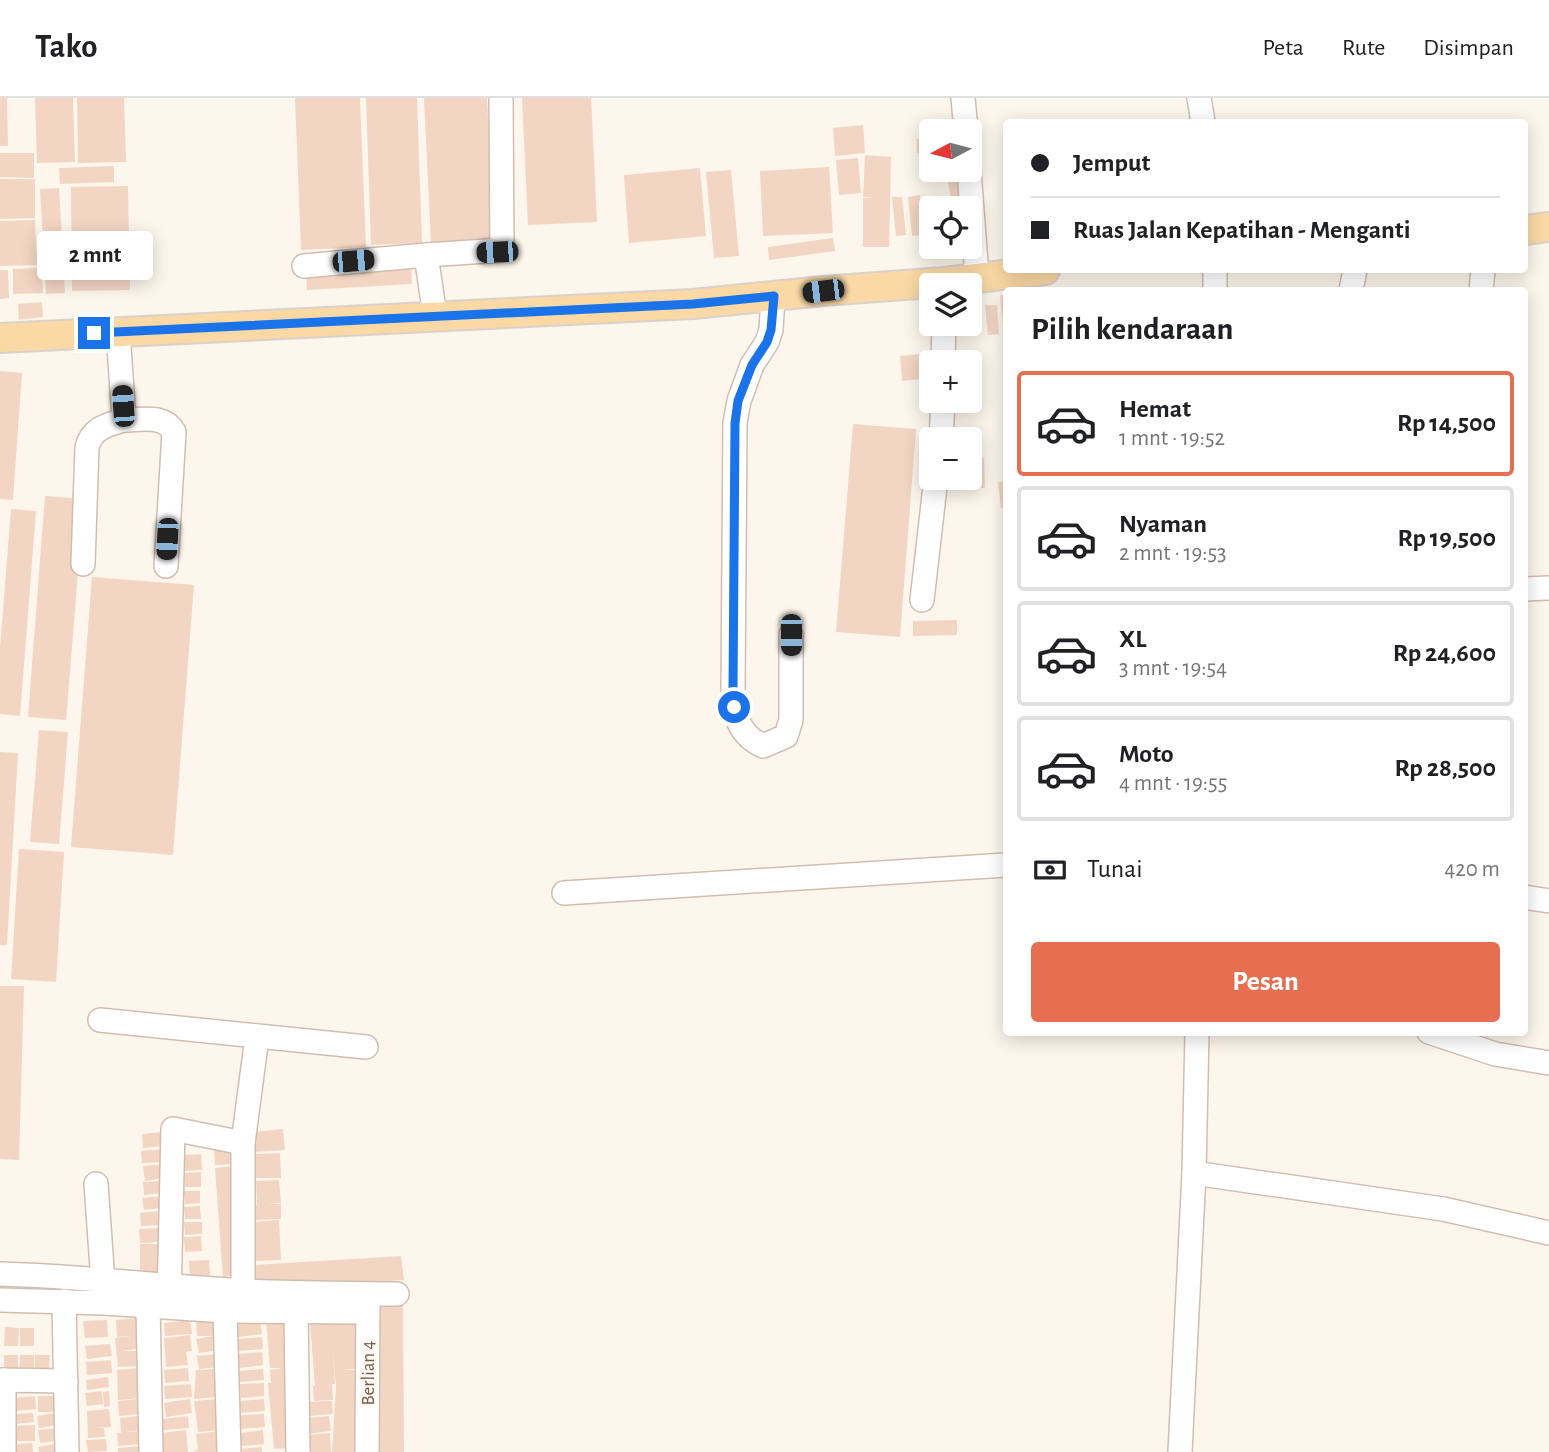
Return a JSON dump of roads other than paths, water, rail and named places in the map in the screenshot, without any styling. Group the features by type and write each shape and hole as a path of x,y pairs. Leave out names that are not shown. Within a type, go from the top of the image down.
{"main road":[{"path":"1528,230 1549,227"},
{"path":"982,276 1016,273"},
{"path":"0,338 693,304 919,286"}],"street":[{"path":"304,266 502,250 501,98"},
{"path":"963,98 965,119"},
{"path":"1199,98 1202,119"},
{"path":"970,182 977,273"},
{"path":"426,255 435,316"},
{"path":"774,296 771,330 767,342 752,365 738,401 735,423 733,691 741,728 748,739 763,746 786,736 791,720 791,635"},
{"path":"118,332 124,420"},
{"path":"83,564 90,438 103,426 124,420 162,420 169,424 174,432 166,566"},
{"path":"922,600 935,490"},
{"path":"1528,589 1549,587"},
{"path":"565,893 1003,865"},
{"path":"1528,898 1549,901"},
{"path":"100,1020 366,1047"},
{"path":"1180,1452 1198,1036"},
{"path":"1441,1036 1495,1054 1549,1063"},
{"path":"229,1452 243,1143 257,1037"},
{"path":"151,1452 173,1129 243,1143"},
{"path":"1194,1173 1443,1209 1549,1233"},
{"path":"96,1184 103,1292"},
{"path":"0,1274 68,1275 103,1292 162,1300 237,1304 368,1303"},
{"path":"0,1300 64,1301 103,1292"},
{"path":"237,1304 296,1312 368,1303 397,1294"},
{"path":"64,1301 67,1452"},
{"name":"Berlian 4","path":"367,1452 368,1303"},
{"path":"296,1312 298,1452"},
{"path":"4,1452 2,1380 66,1381"}]}
